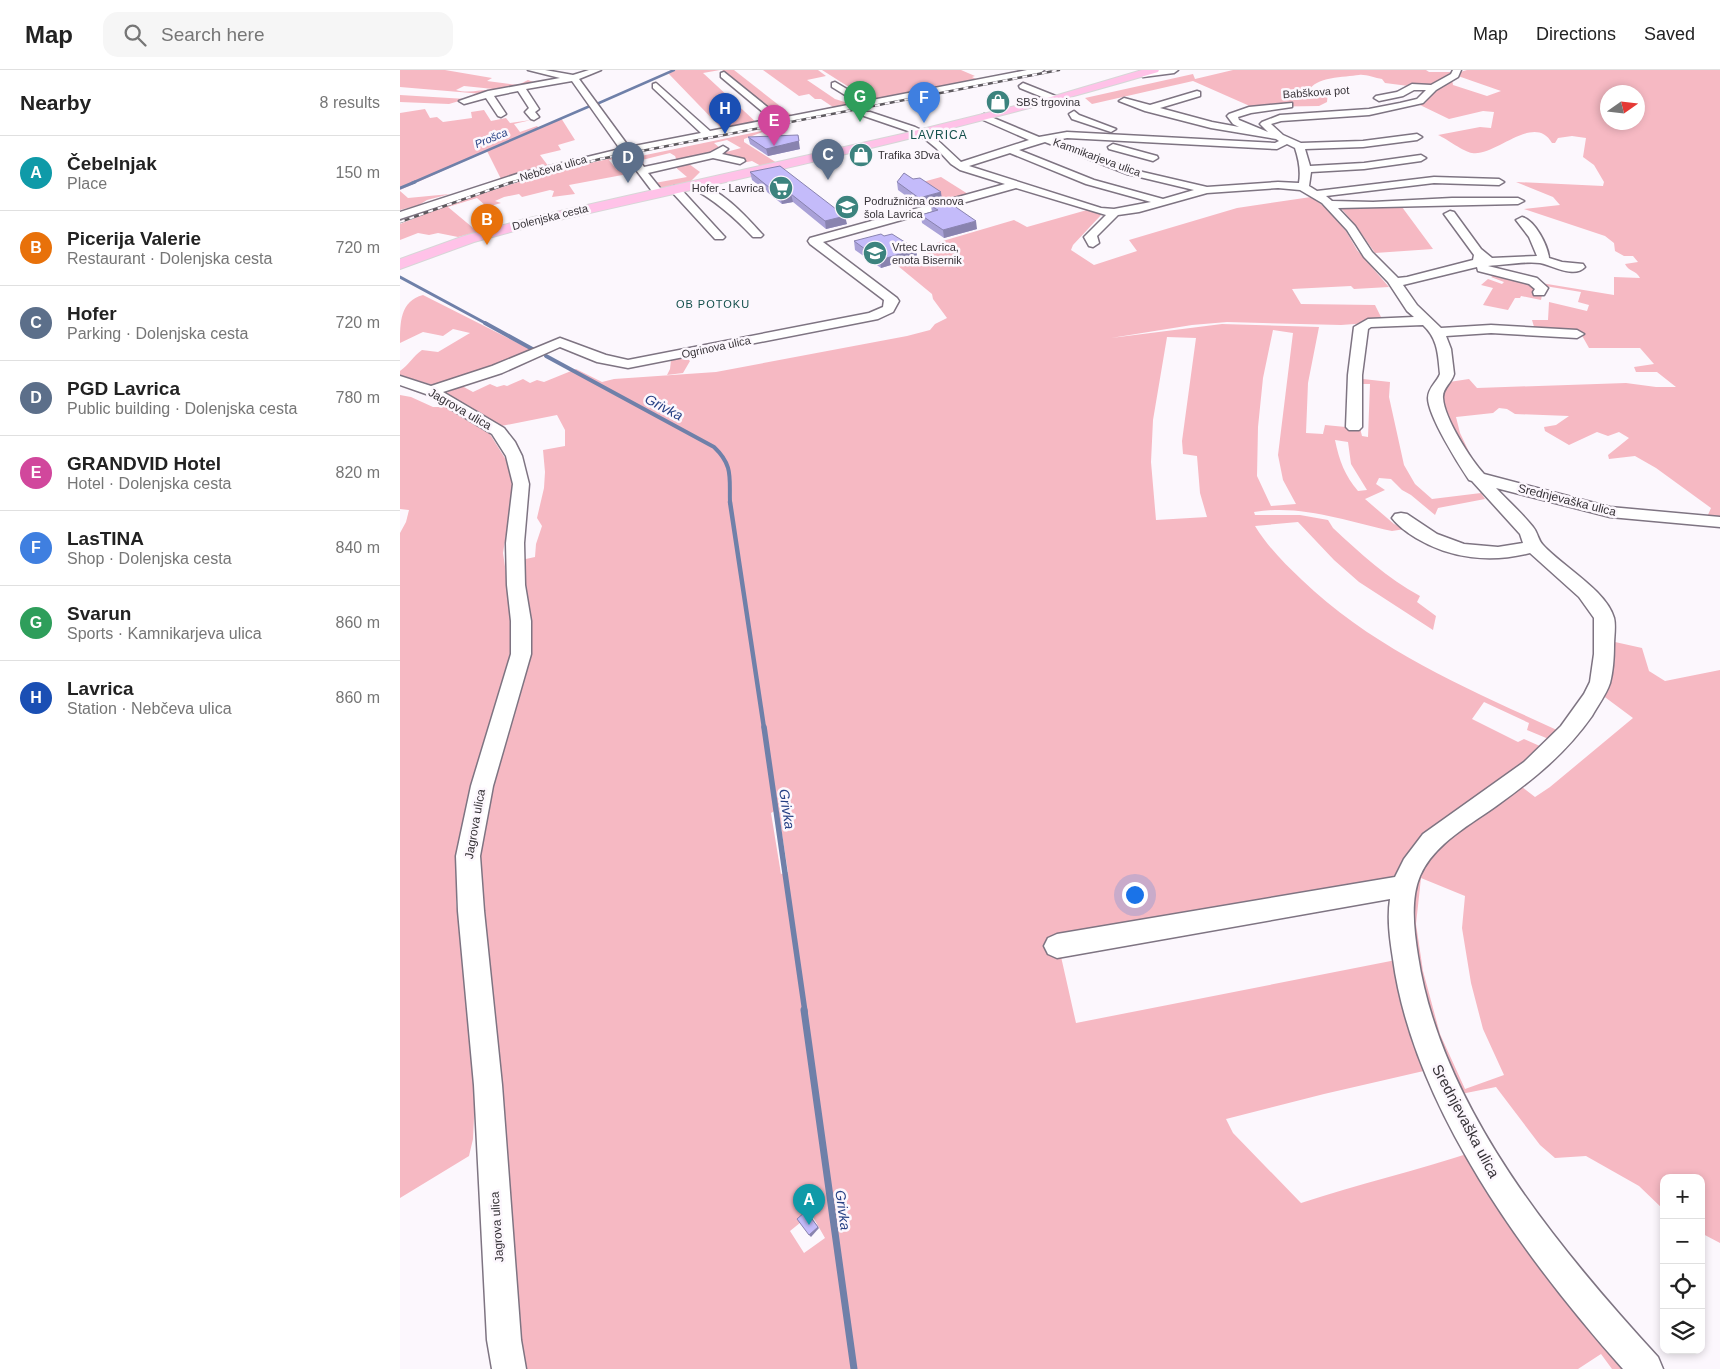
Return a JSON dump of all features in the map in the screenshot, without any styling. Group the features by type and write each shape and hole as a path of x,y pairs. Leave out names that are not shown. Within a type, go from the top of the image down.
{"main road":[{"name":"Dolenjska cesta","path":"400,264 491,232 920,133 1055,99 1149,72"}],"street":[{"path":"532,70 574,78 659,193"},
{"path":"464,101 520,87 574,78 597,70"},
{"path":"993,70 1005,76"},
{"name":"Nebčeva ulica","path":"400,216 521,176 592,157 779,121 866,109 1005,76 1040,70"},
{"name":"Dolenjska cesta","path":"1149,72 1174,70"},
{"path":"960,166 1042,139 1080,135 1277,146 1283,144 1284,141 1266,124 1267,122 1280,118 1369,112 1420,101 1433,88 1455,75 1457,70"},
{"path":"724,75 779,121"},
{"path":"835,85 866,109"},
{"path":"656,86 709,135"},
{"path":"1023,86 1055,99"},
{"path":"520,87 534,109 530,112 534,117"},
{"name":"Babškova pot","path":"1365,101 1400,94 1412,87 1433,88"},
{"path":"488,94 501,114"},
{"path":"1147,109 1197,94"},
{"name":"Babškova pot","path":"1124,101 1211,126 1280,137"},
{"name":"Babškova pot","path":"1261,134 1236,122 1232,116 1249,110 1324,105"},
{"name":"Kamnikarjeva ulica","path":"866,109 936,142 945,151 950,160 960,166 1082,206 1114,212 1139,210 1206,190 1278,185 1336,169 1421,158"},
{"path":"1074,114 1075,117 1108,129 1160,140"},
{"path":"984,117 1042,139"},
{"path":"1307,117 1320,122 1345,124"},
{"path":"1080,135 1153,158"},
{"path":"1280,137 1299,146 1363,144 1417,137"},
{"name":"Kamnikarjeva ulica","path":"1042,139 1130,172 1206,190"},
{"path":"1134,139 1173,152"},
{"path":"1299,146 1305,178 1317,194 1330,204 1351,228 1368,254 1394,282 1409,304 1438,332 1491,329 1576,334"},
{"path":"642,171 713,155 723,149"},
{"name":"Kamnikarjeva ulica","path":"1009,149 1090,182 1163,202"},
{"path":"713,155 740,161"},
{"path":"1289,175 1305,178"},
{"path":"1317,194 1439,180 1498,182"},
{"name":"Ogrinova ulica","path":"431,391 477,377 560,342 618,364 644,363 882,313 891,306 889,297 814,241 1018,184"},
{"path":"694,185 710,193 735,212 758,235"},
{"path":"1369,187 1379,195 1439,190 1484,191"},
{"path":"675,189 719,237"},
{"path":"1330,204 1373,205 1452,201 1518,201"},
{"path":"1092,243 1090,237 1093,231 1109,220 1114,212"},
{"path":"1450,214 1477,252 1488,261"},
{"path":"1464,234 1479,234"},
{"path":"1394,282 1408,281 1471,260 1488,261 1537,239 1555,264 1579,268"},
{"path":"1471,260 1533,281 1542,288 1539,292"},
{"path":"1354,427 1355,375 1361,327 1368,323 1426,321"},
{"name":"Srednjevaška ulica","path":"1438,332 1444,349 1447,374 1438,388 1435,397 1437,406 1458,451 1475,477 1528,532 1534,546 1596,604 1604,618 1604,654 1600,682 1593,697 1569,732 1532,768 1431,841 1409,870 1403,886 1403,936 1413,1003 1430,1055 1476,1146 1512,1203 1552,1259 1600,1320 1646,1369"},
{"name":"Jagrova ulica","path":"400,380 431,391 498,432 507,442 514,456 521,484 515,542 516,585 521,621 520,654 482,786 468,856 471,911 488,1084 504,1340 509,1369"},
{"name":"Srednjevaška ulica","path":"1475,477 1610,512 1720,522"},
{"path":"1401,518 1415,531 1462,551 1502,554 1534,546"},
{"path":"1057,946 1403,886"}],"shaded area":[{"path":"400,70 445,70 492,78 487,81 518,85 528,80 536,83 503,90 464,86 456,90 466,92 495,90 483,94 400,87"},
{"path":"676,70 720,70 703,73 758,124 724,131 668,73"},
{"path":"722,70 734,70 794,117 781,120"},
{"path":"763,70 818,70 826,76 807,80 835,99 851,104 836,109 809,94 799,96"},
{"path":"822,70 961,70 975,76 972,77 978,80 871,101"},
{"path":"1233,70 1426,70 1429,72 1460,72 1467,70 1720,70 1720,521 1707,517 1711,508 1656,468 1635,456 1609,459 1608,455 1629,438 1619,432 1608,436 1597,432 1569,445 1545,431 1544,427 1556,425 1569,416 1515,414 1507,409 1499,408 1493,413 1456,417 1460,433 1472,458 1467,458 1443,416 1442,389 1449,382 1469,379 1477,388 1626,383 1656,387 1676,387 1657,372 1636,372 1634,367 1654,364 1640,348 1589,348 1580,332 1535,330 1532,320 1548,320 1549,302 1587,311 1589,305 1578,302 1581,292 1539,285 1541,283 1614,295 1614,277 1640,278 1625,264 1638,262 1633,256 1624,256 1615,251 1614,243 1605,236 1524,209 1560,205 1553,197 1516,182 1603,186 1604,182 1594,165 1583,157 1586,138 1572,136 1558,138 1555,143 1552,143 1544,135 1535,132 1514,138 1492,149 1472,153 1438,135 1480,127 1491,128 1494,112 1483,111 1449,119 1420,105 1426,102 1432,89 1385,83 1382,79 1361,75 1331,78 1312,86 1309,91 1328,91 1327,102 1319,106 1252,107 1193,81 1092,104 1085,98 1193,74 1195,79","holes":["1458,76 1501,91 1487,96 1453,85 1452,79"]},
{"path":"400,95 466,99 449,104 400,102"},
{"path":"425,109 430,118 437,117 443,122 472,118 471,112 484,110 491,121 506,118 510,123 531,120 514,124 520,132 537,126 539,128 561,118 575,140 558,145 561,150 540,155 549,167 502,181 487,151 400,190 400,113"},
{"path":"771,129 744,139 744,142 777,163 761,166 752,161 747,162 719,154 741,148 727,140 714,143 720,148 710,154 677,161 675,156 670,153 642,160 644,163 641,164 636,157"},
{"path":"709,156 722,157 689,164 700,172 690,182 660,188 655,183 687,177 674,166"},
{"path":"617,157 609,160 617,170 628,169 633,173 569,185 575,194 552,197 554,191 550,190 522,197 519,194 504,197 495,201 501,203 487,207 477,198 448,207 478,232 458,237 438,233 429,235 418,233 400,240 400,224 426,213 507,186"},
{"path":"941,177 968,194 946,200 919,183"},
{"path":"400,191 408,198 450,194 400,210"},
{"path":"1311,197 1325,207 1346,231 1357,250 1389,287 1354,289 1351,286 1292,289 1301,304 1375,305 1382,322 1341,325 1227,322 1192,325 1111,338 1222,324 1319,327 1308,383 1306,433 1323,434 1325,425 1356,428 1354,378 1390,382 1389,397 1404,465 1415,484 1432,499 1481,493 1485,499 1438,508 1435,515 1402,490 1391,479 1379,478 1376,484 1385,490 1365,499 1394,524 1405,529 1392,531 1340,518 1289,510 1254,512 1255,515 1300,515 1328,520 1333,528 1375,565 1420,596 1417,602 1436,616 1433,630 1359,582 1334,560 1298,522 1255,526 1271,548 1295,574 1330,605 1360,627 1424,666 1491,700 1559,731 1551,740 1527,730 1529,723 1484,702 1472,719 1518,742 1524,739 1542,747 1398,881 1057,939 1076,1023 1401,959 1428,1070 1226,1119 1233,1133 1301,1203 1473,1152 1636,1369 1612,1369 1601,1354 1578,1369 524,1369 516,1320 480,892 480,851 487,797 526,664 531,619 521,560 535,557 536,544 542,526 537,518 544,488 543,450 565,446 565,430 557,415 501,426 448,397 446,393 462,386 473,392 490,384 497,387 507,386 523,379 530,383 537,380 544,382 576,369 602,382 614,379 716,372 907,336 930,330 935,324 947,318 933,299 932,294 898,266 932,257 919,248 1014,220 1027,227 1087,210 1102,214 1073,245 1071,250 1094,265 1137,251 1129,240 1237,208","holes":["1273,330 1293,333 1278,455 1283,480 1296,504 1271,506 1257,476 1258,427 1263,378","1167,337 1196,338 1182,441 1183,454 1197,456 1200,493 1207,517 1156,520 1151,462 1153,420","1361,384 1370,384 1368,437 1362,436 1359,424","1335,440 1348,442 1351,464 1367,490 1358,491 1349,480","778,809 788,872 781,874 771,813","813,1217 825,1238 804,1253 790,1231 806,1218"]},
{"path":"1340,207 1402,207 1433,249 1375,253"},
{"path":"1494,275 1532,284 1535,286 1534,293 1542,295 1541,300 1521,296 1520,298 1515,298 1508,310 1483,305 1493,288 1481,285 1488,279 1502,284 1504,282 1491,277"},
{"path":"423,295 532,350 513,359 436,386 400,375 400,371 422,350 438,352 470,333 453,329 443,336 423,332 400,343 400,328 403,314 410,302"},
{"path":"685,356 690,361 683,373 667,375 671,360"},
{"path":"400,395 411,397 433,407 445,407 488,431 508,463 513,491 503,553 513,621 512,654 467,802 457,866 456,902 464,958 475,1097 473,1139 469,1156 400,1198 400,533 406,522 409,510 400,509"},
{"path":"1615,642 1642,648 1649,671 1665,681 1720,670 1720,1243 1705,1235 1705,1174 1660,1174 1660,1206 1639,1186 1586,1156 1555,1158 1540,1145 1496,1087 1456,1095 1426,1025 1410,901 1426,856 1518,784 1535,797 1550,787 1633,718 1598,692 1606,656","holes":["1421,878 1465,896 1462,928 1471,983 1483,1029 1504,1075 1465,1089 1440,1034 1423,971 1416,924"]}],"building":[{"path":"798,135 799,141 766,149 748,137"},
{"path":"780,166 845,216 825,221 791,194 780,196 750,172"},
{"path":"904,173 913,179 920,178 941,192 919,198 897,182"},
{"path":"947,201 976,221 943,230 921,215 938,210 931,206"},
{"path":"881,234 884,236 892,234 916,249 880,260 854,241"},
{"path":"806,1211 818,1227 809,1235 797,1219"}],"waterway":[{"name":"Prošca","path":"599,103 674,70"},
{"name":"Prošca","path":"412,183 590,106"},
{"name":"Prošca","path":"400,188 415,182"},
{"name":"Grivka","path":"400,277 487,324"},
{"name":"Grivka","path":"485,323 536,351"},
{"name":"Grivka","path":"546,356 714,447 728,466 730,502"},
{"name":"Grivka","path":"730,502 764,728"},
{"name":"Grivka","path":"764,727 805,1012"},
{"name":"Grivka","path":"804,1010 854,1369"}],"railway":[{"path":"400,222 509,183 600,159 1059,70"}],"place":[{"name":"SBS trgovina","path":"998,102"},
{"name":"Svarun","path":"860,122"},
{"name":"LasTINA","path":"924,123"},
{"name":"Lavrica","path":"725,134"},
{"name":"GRANDVID Hotel","path":"774,146"},
{"name":"Trafika 3Dva","path":"861,155"},
{"name":"Hofer","path":"828,180"},
{"name":"PGD Lavrica","path":"628,183"},
{"name":"Hofer - Lavrica","path":"781,188"},
{"name":"Podružnična osnova šola Lavrica","path":"847,207"},
{"name":"Picerija Valerie","path":"487,245"},
{"name":"Vrtec Lavrica, enota Bisernik","path":"875,253"},
{"name":"Čebelnjak","path":"809,1225"}],"district":[{"name":"LAVRICA","path":"939,135"},
{"name":"OB POTOKU","path":"713,304"}]}
